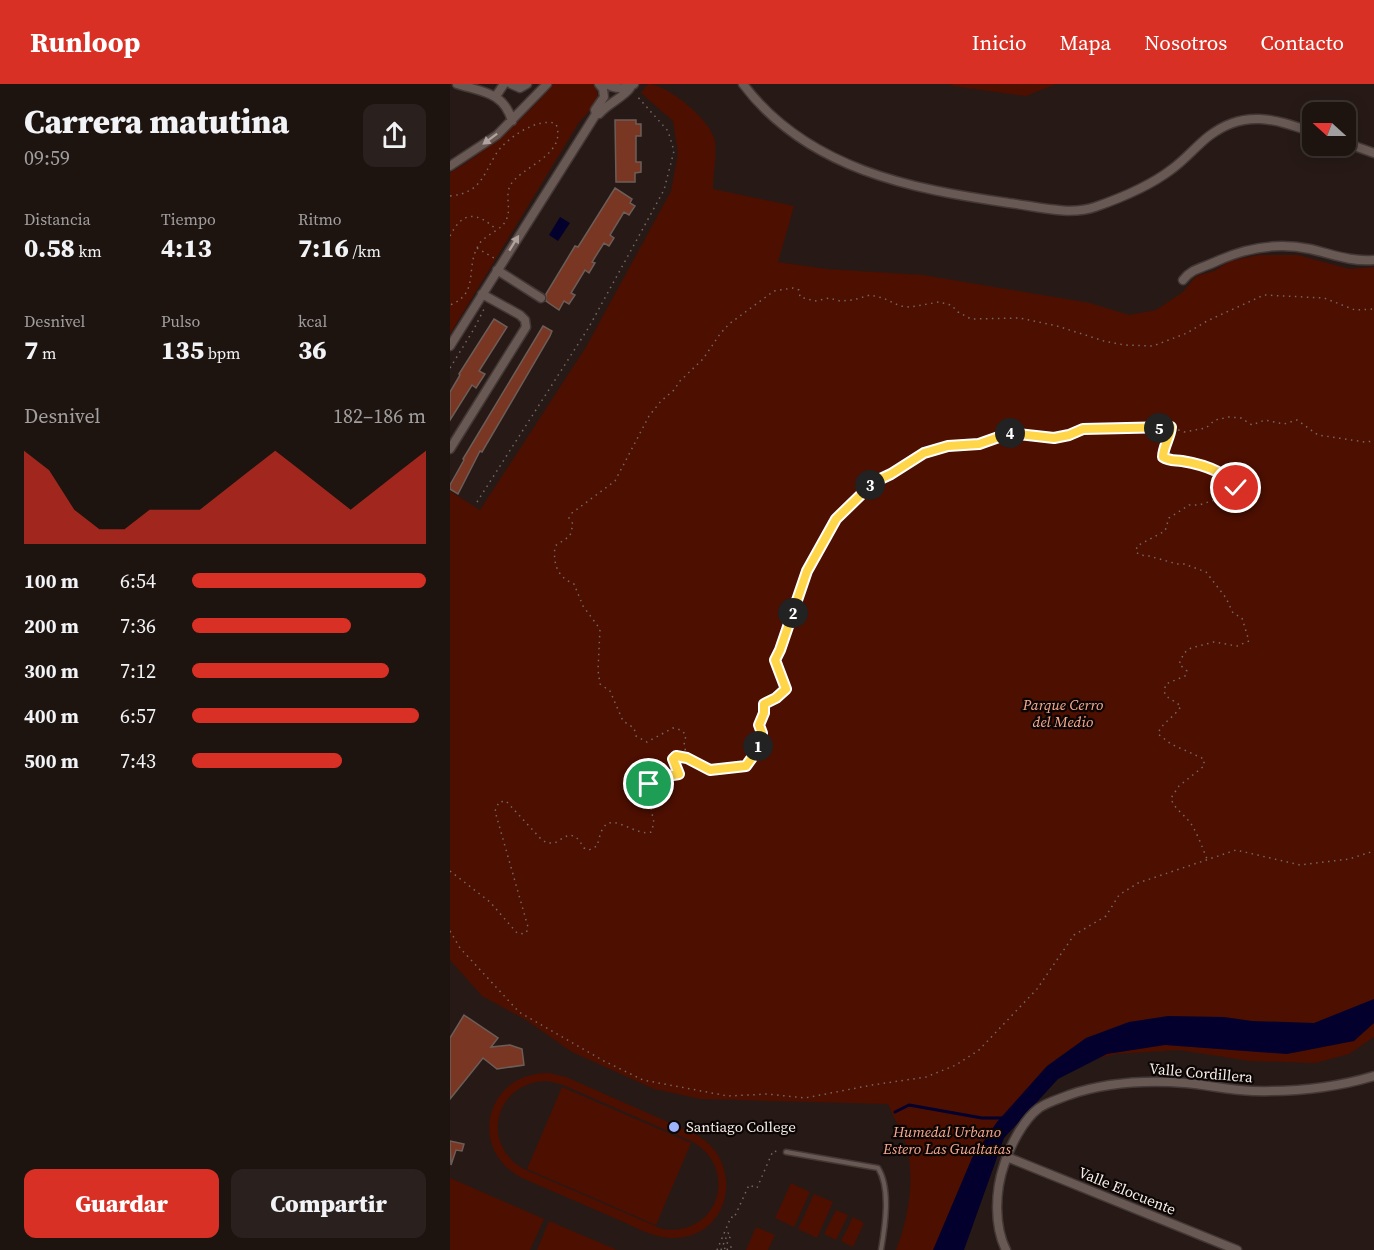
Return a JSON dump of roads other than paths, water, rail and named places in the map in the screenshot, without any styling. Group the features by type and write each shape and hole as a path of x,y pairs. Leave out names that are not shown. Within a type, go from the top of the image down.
{"street":[{"path":"457,84 495,96 504,103 512,121"},
{"path":"495,96 504,84"},
{"path":"511,84 520,88 527,84"},
{"path":"450,166 488,142 512,121 547,84"},
{"path":"450,346 596,114 595,110 604,97 603,89 599,84"},
{"path":"743,84 762,105 800,138 858,168 917,188 1058,209 1092,208 1154,181 1185,160 1209,136 1236,122 1262,118 1274,119 1302,129"},
{"path":"610,86 632,86"},
{"path":"596,114 599,114 632,86"},
{"path":"1356,147 1374,153"},
{"path":"1183,280 1190,271 1230,255 1271,246 1303,248 1353,260 1374,260"},
{"path":"499,266 541,298"},
{"path":"450,449 526,327 525,320 520,315 482,294"},
{"name":"Valle Cordillera","path":"1006,1250 999,1221 998,1203 1001,1177 1007,1157 1016,1138 1037,1110 1051,1102 1089,1089 1123,1083 1151,1081 1241,1090 1290,1091 1330,1087 1374,1076"},
{"name":"Valle Elocuente","path":"1007,1157 1237,1250"}],"lane":[{"path":"786,1152 878,1168 884,1181 886,1225 881,1250"}],"waterway":[{"path":"895,1112 909,1105 982,1118 1004,1118"}],"place":[{"name":"Santiago College","path":"674,1127"}],"park label":[{"name":"Parque Cerro del Medio","path":"1063,714"},
{"name":"Humedal Urbano Estero Las Gualtatas","path":"947,1140"}]}
